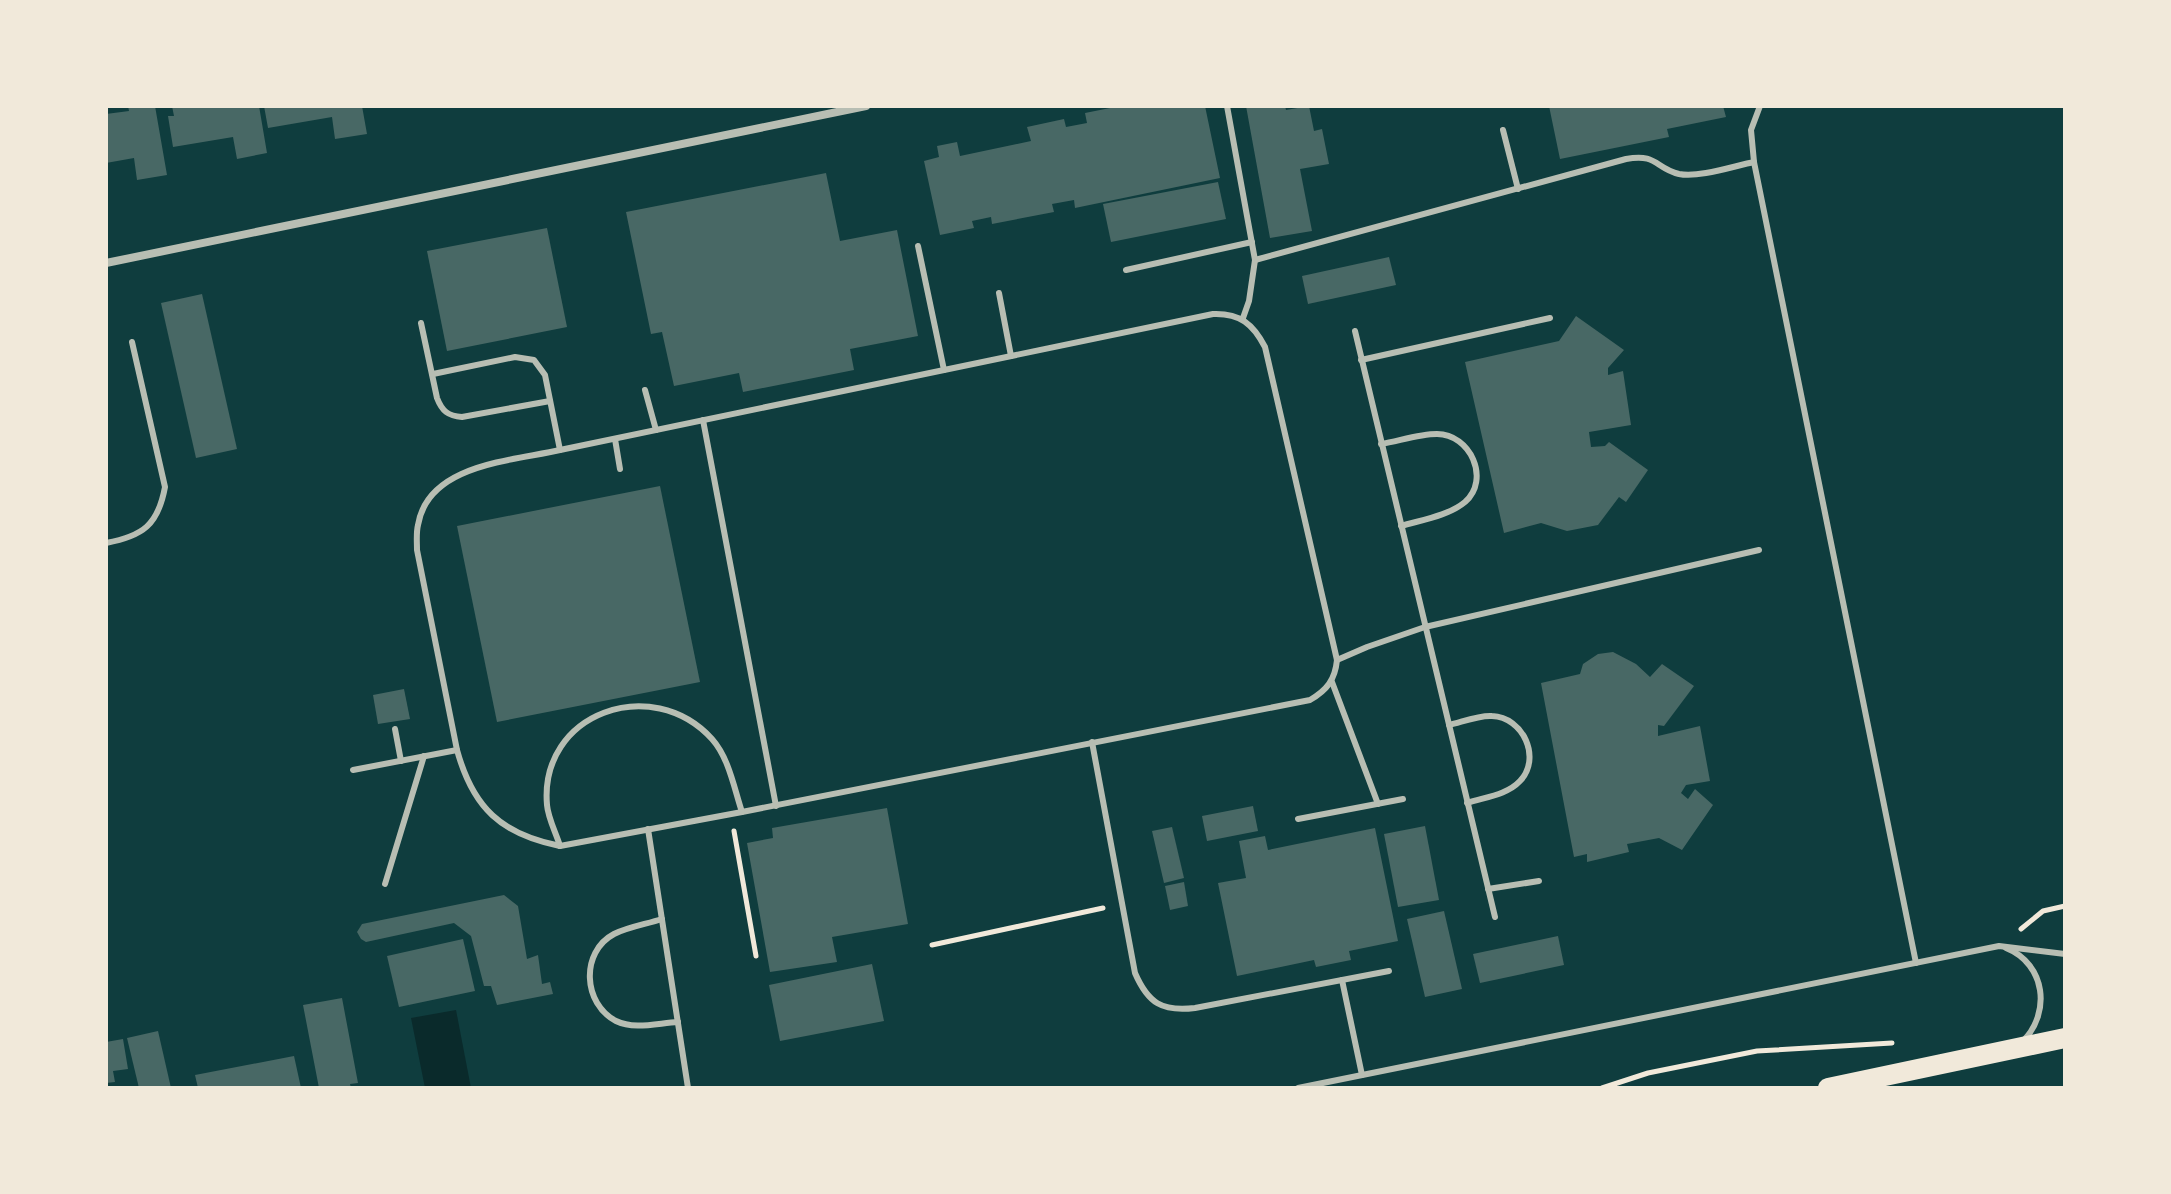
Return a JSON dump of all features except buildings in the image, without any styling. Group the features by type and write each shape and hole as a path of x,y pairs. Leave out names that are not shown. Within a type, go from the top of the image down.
{"main road":[{"path":"1828,1088 2065,1038"}],"street":[{"path":"106,263 866,106"}],"lane":[{"path":"1227,106 1255,260 1249,301 1243,318"},
{"path":"1760,106 1751,130 1754,162 1916,963"},
{"path":"1503,130 1518,189"},
{"path":"1255,260 1638,157 1650,158 1681,174 1692,175 1754,162"},
{"path":"1126,270 1252,242"},
{"path":"918,246 944,370"},
{"path":"999,293 1011,356"},
{"path":"1213,314 1243,318 1256,330 1265,347 1337,660 1332,682 1323,693 1310,700 560,846 535,841 512,831 492,816 470,786 457,750 417,550 418,523 429,498 448,480 473,469 944,370 1213,314"},
{"path":"1361,360 1550,318"},
{"path":"421,323 442,409 451,416 462,417 550,401"},
{"path":"1355,331 1495,917"},
{"path":"106,543 129,539 144,530 155,518 165,487 132,342"},
{"path":"433,374 525,356 541,366 560,450"},
{"path":"645,390 656,430"},
{"path":"703,420 776,806"},
{"path":"1381,444 1438,434 1455,438 1468,449 1477,465 1476,483 1468,499 1454,509 1401,526"},
{"path":"615,439 620,469"},
{"path":"1337,660 1425,627 1759,550"},
{"path":"1332,682 1378,804"},
{"path":"560,846 547,806 548,782 555,759 568,739 585,723 606,711 629,706 653,706 676,712 697,725 714,741 726,762 742,812"},
{"path":"1449,725 1491,715 1508,720 1522,731 1529,746 1529,764 1522,780 1508,791 1467,803"},
{"path":"395,729 401,761"},
{"path":"1092,742 1135,973 1143,991 1157,1004 1176,1011 1389,971"},
{"path":"353,770 457,750"},
{"path":"385,884 424,756"},
{"path":"1298,819 1403,799"},
{"path":"648,829 688,1088"},
{"path":"1488,889 1539,881"},
{"path":"662,919 614,934 602,943 589,971 590,986 595,1001 618,1022 633,1026 678,1022"},
{"path":"1999,946 2024,959 2040,984 2041,1008 2033,1030 2016,1047"},
{"path":"1298,1088 1999,946 2065,954"},
{"path":"1342,980 1362,1075"}],"path":[{"path":"731,815 756,956"},
{"path":"932,945 1122,903"},
{"path":"1999,946 2043,911 2065,906"},
{"path":"1602,1088 1648,1073 1757,1051 1905,1041"}],"water":[{"path":"456,1010 471,1088 425,1088 411,1018"}]}
